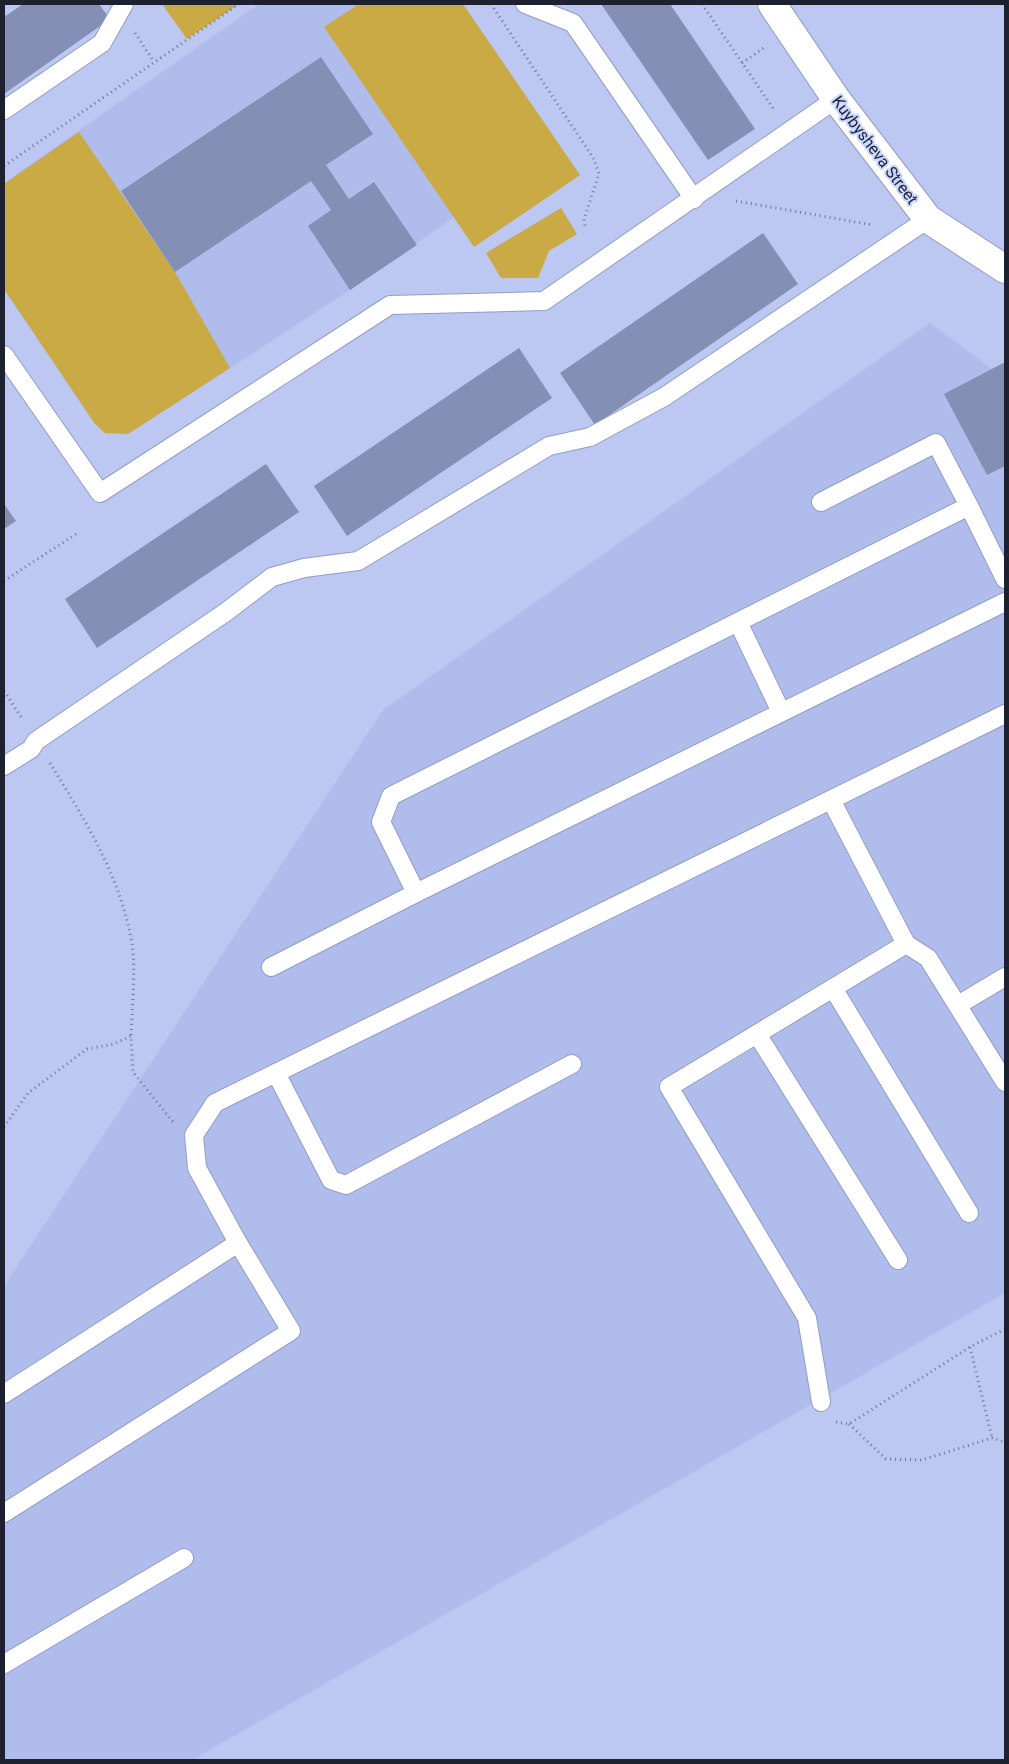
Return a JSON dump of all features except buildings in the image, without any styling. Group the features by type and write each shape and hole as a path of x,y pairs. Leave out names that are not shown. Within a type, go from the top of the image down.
{"street":[{"name":"Kuybysheva Street","path":"772,4 836,99 928,219 1005,269"}],"lane":[{"path":"4,110 102,43 124,4"},
{"path":"525,4 573,23 694,199"},
{"path":"4,355 100,493 390,305 544,301 836,99"},
{"path":"4,766 31,749 36,741 226,612 272,577 304,568 358,561 549,446 590,438 623,420 664,397 928,219"},
{"path":"820,502 936,443 1005,579"},
{"path":"416,893 381,822 391,796 969,506"},
{"path":"271,967 416,893 1005,602"},
{"path":"738,622 781,712"},
{"path":"4,1513 291,1331 238,1243 197,1168 194,1136 215,1103 1005,714"},
{"path":"831,800 906,944 928,958 1005,1082"},
{"path":"821,1402 807,1318 669,1087 906,944"},
{"path":"958,1005 1005,977"},
{"path":"833,988 969,1214"},
{"path":"757,1034 898,1260"},
{"path":"276,1073 331,1180 346,1185 572,1064"},
{"path":"4,1394 238,1243"},
{"path":"4,1664 184,1558"}],"path":[{"path":"4,166 239,4"},
{"path":"491,4 594,159 599,174 584,219 585,227"},
{"path":"702,4 780,119"},
{"path":"742,63 771,42"},
{"path":"736,201 883,227"},
{"path":"4,581 79,532"},
{"path":"4,691 95,838 118,890 132,945 131,1036 133,1072 184,1136 194,1136"},
{"path":"4,1127 28,1093 87,1048 114,1044 131,1036"},
{"path":"849,1424 970,1347 1005,1329"},
{"path":"970,1347 992,1438"},
{"path":"821,1402 834,1422 849,1424 886,1459 922,1460 992,1438 1005,1442"}],"shaded area":[{"path":"162,4 239,4 187,39"},
{"path":"259,4 463,4 580,175 474,247 454,217 350,290 141,426 127,434 105,433 95,424 4,289 4,183"},
{"path":"359,4 463,4 580,175 474,247 324,27"},
{"path":"79,132 175,272 230,368 128,434 105,433 95,424 4,289 4,184"},
{"path":"561,208 577,234 549,251 538,278 501,278 486,253"},
{"path":"930,323 1005,379 1005,1293 192,1760 4,1760 4,1286 383,710"}]}
